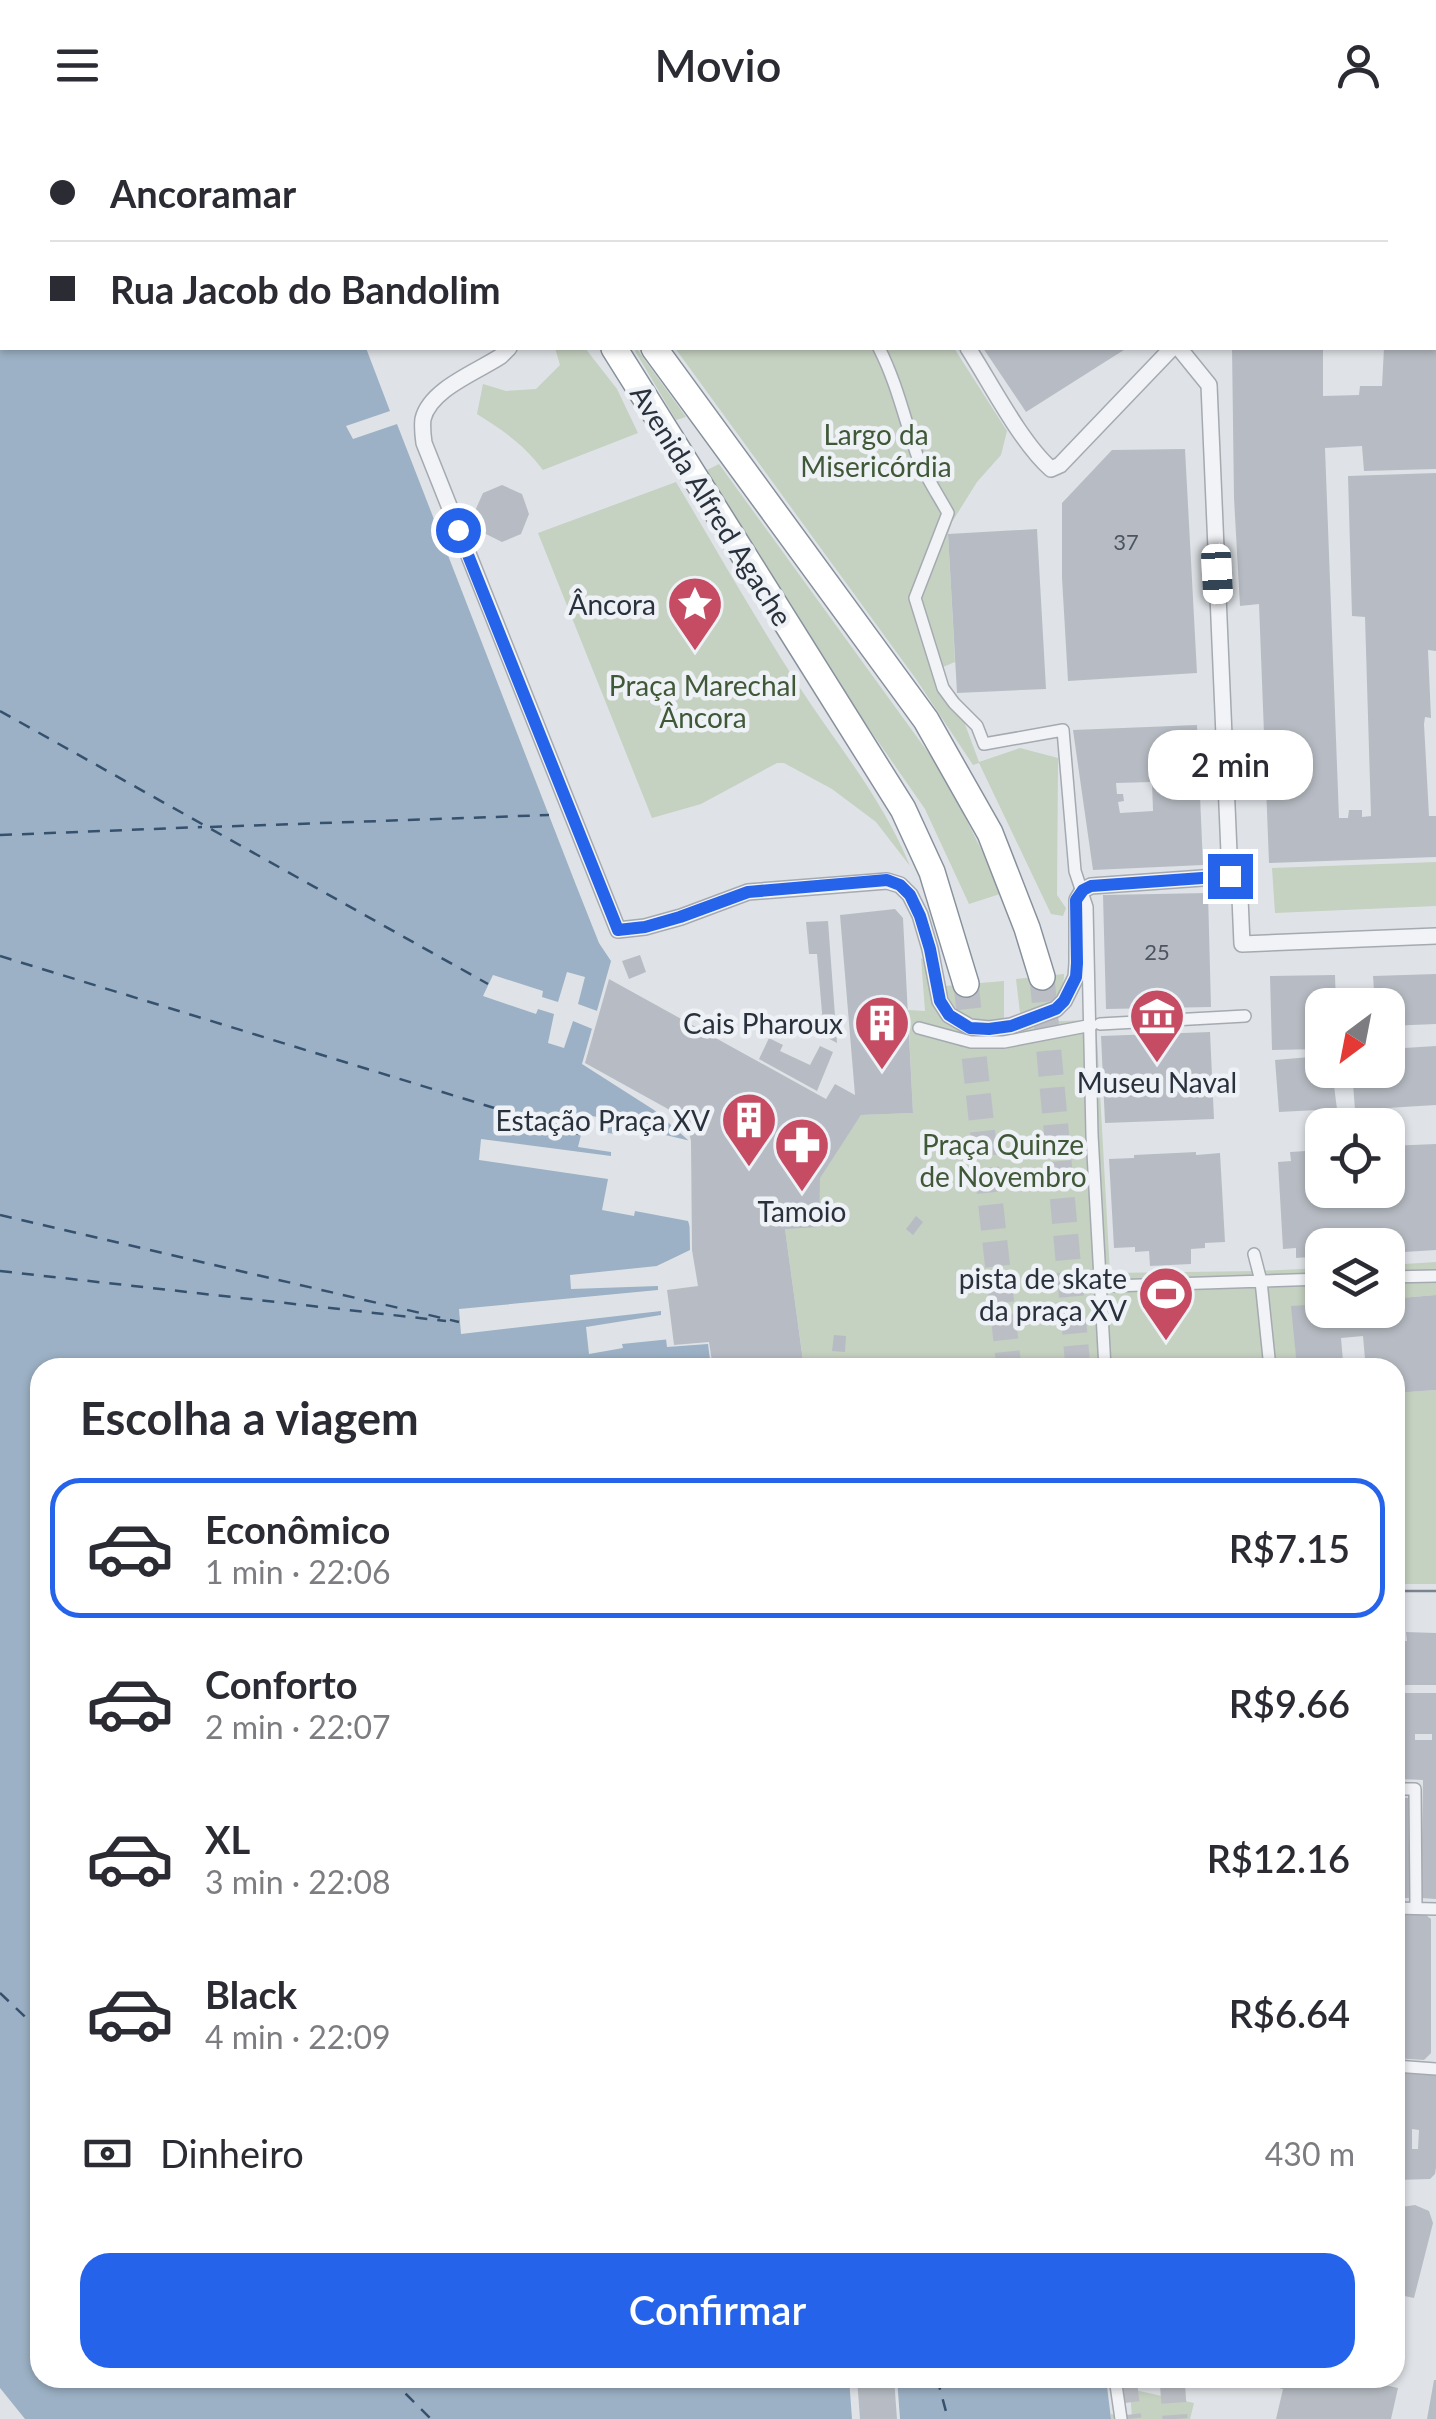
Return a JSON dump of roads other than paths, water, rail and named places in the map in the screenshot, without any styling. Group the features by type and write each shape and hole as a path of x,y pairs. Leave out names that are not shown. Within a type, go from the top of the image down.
{"highway":[{"name":"Avenida Alfred Agache","path":"615,350 903,809 932,872 966,984"},
{"name":"Avenida Alfred Agache","path":"655,350 926,720 990,832 1042,977"}],"street":[{"path":"880,350 898,388 920,463 948,513 915,598 944,688 977,726 984,744 1062,730 1075,870 1087,907 1107,1286 1105,1358"},
{"path":"969,350 1051,469 1060,466 1173,350"},
{"path":"1177,350 1209,385 1230,876 1240,898 1242,944 1436,936"},
{"path":"505,352 431,402 423,421 424,443 618,930 680,917 748,892 887,880 910,895 920,916 940,1001 949,1015 970,1028 989,1029 1035,1018 1064,1001 1076,977 1076,900 1083,890 1091,886 1230,876"},
{"path":"919,1028 971,1042 1004,1042 1095,1025 1244,1016"},
{"path":"1254,1254 1261,1281 1269,1358"},
{"path":"1405,1277 1436,1276"},
{"path":"1107,1286 1305,1280"},
{"path":"1405,1788 1415,1789 1416,1908"},
{"path":"1405,1908 1436,1909"},
{"path":"1405,2066 1436,2068"},
{"path":"1116,2388 1121,2419"}],"water":[{"path":"0,350 367,350 390,411 346,426 353,439 397,424 599,943 611,961 582,1064 654,1110 688,1140 690,1250 657,1266 667,1347 708,1344 710,1358 30,1358 30,2388 850,2388 852,2419 25,2419 0,2388"},
{"path":"898,2388 1107,2388 1111,2419 900,2419"}],"tunnel":[{"path":"1042,977 1077,1358"},
{"path":"966,984 1008,1358"},
{"path":"1125,2388 1129,2419"},
{"path":"1173,2388 1175,2419"}],"tram line":[{"path":"1405,1591 1436,1591"}],"place":[{"name":"Âncora","path":"695,653"},
{"name":"Museu Naval","path":"1157,1065"},
{"name":"Cais Pharoux","path":"882,1072"},
{"name":"Estação Praça XV","path":"749,1169"},
{"name":"Tamoio","path":"802,1194"},
{"name":"pista de skate da praça XV","path":"1166,1343"}],"park label":[{"name":"Largo da Misericórdia","path":"876,450"},
{"name":"Praça Marechal Âncora","path":"703,701"},
{"name":"Praça Quinze de Novembro","path":"1003,1160"}]}
